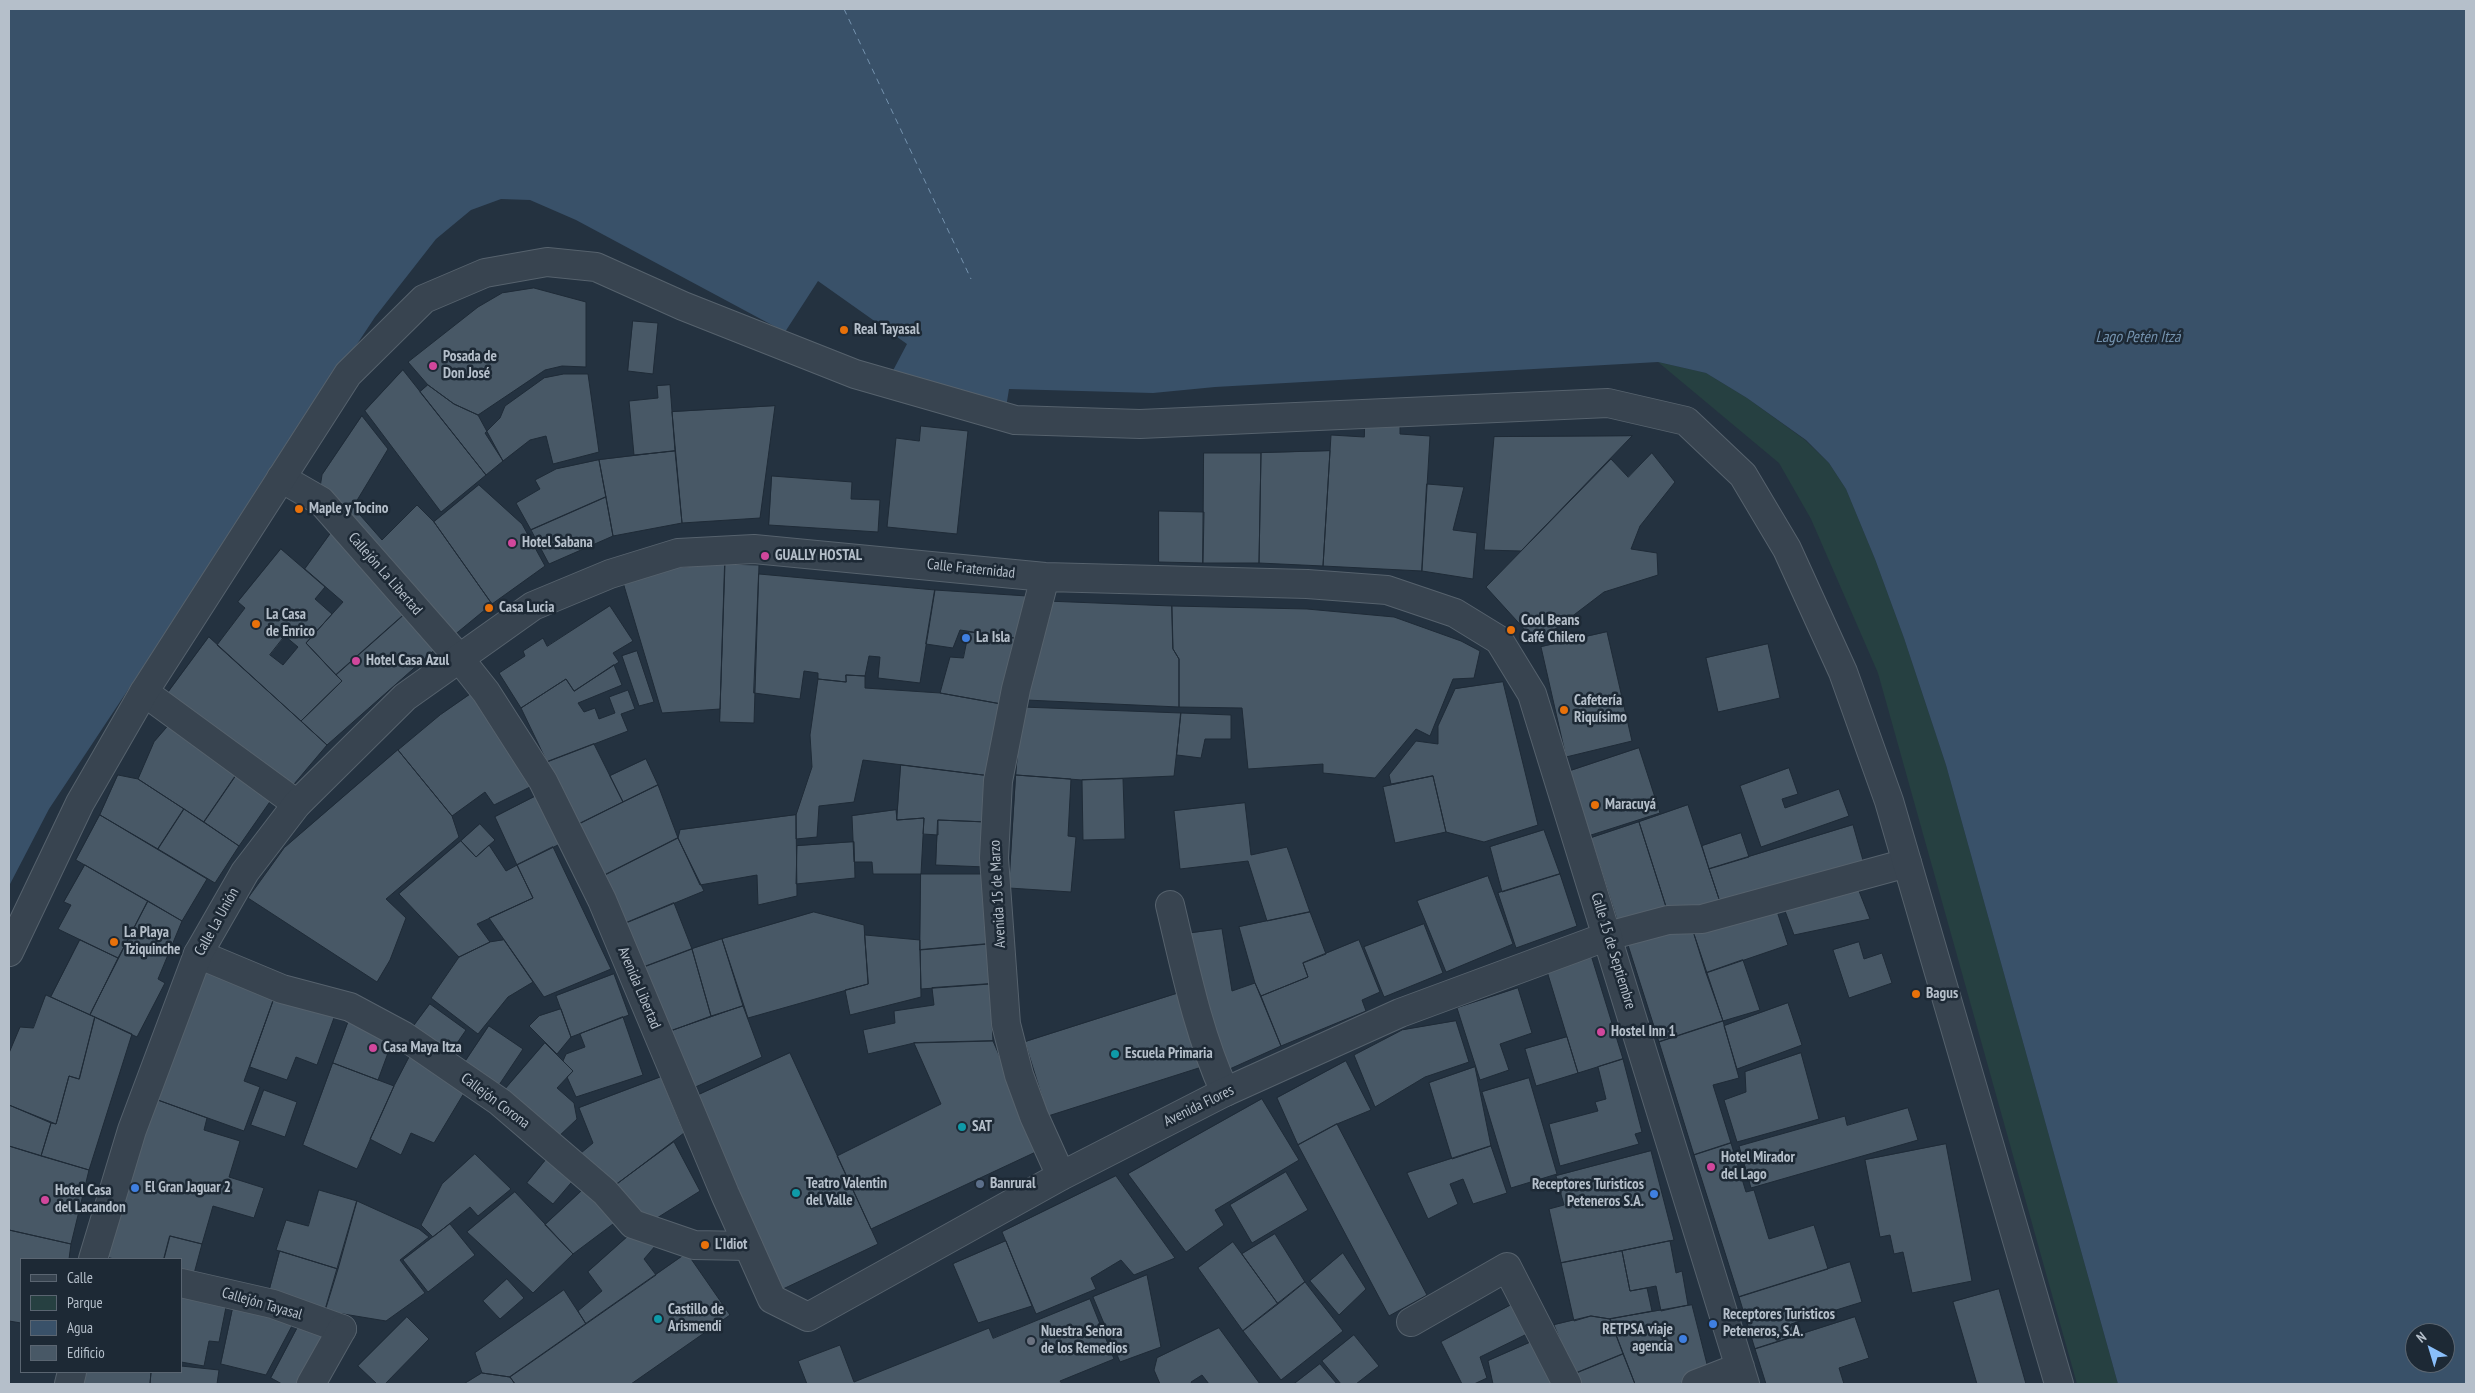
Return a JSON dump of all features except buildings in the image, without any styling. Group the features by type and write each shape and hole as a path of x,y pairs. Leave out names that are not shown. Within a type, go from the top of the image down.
{"street":[{"path":"9,952 80,803 144,692 348,374 424,299 485,273 547,262 596,267 683,306 855,374 1015,420 1140,424 1608,403 1686,421 1743,475 1787,549 1843,672 1889,801 2059,1384"},
{"name":"Callejón La Libertad","path":"281,478 321,501 458,658"},
{"name":"Calle Fraternidad","path":"458,658 533,606 610,574 678,553 754,549 1045,577 1298,584 1387,590 1455,613 1499,640"},
{"name":"Avenida 15 de Marzo","path":"1045,577 1016,689 998,781 994,858 1006,1024 1019,1075 1031,1108 1061,1176"},
{"name":"Calle 15 de Septiembre","path":"1499,640 1532,694 1742,1376"},
{"name":"Calle La Unión","path":"93,1258 132,1130 198,954 245,872 297,804 405,697 458,658"},
{"name":"Avenida Libertad","path":"458,658 486,692 548,789 602,900 772,1299 808,1317"},
{"path":"144,692 297,804"},
{"name":"Avenida Flores","path":"808,1317 1061,1176 1225,1092 1400,1013 1608,936 1668,920 1702,919 1908,863"},
{"path":"1170,905 1194,1006 1211,1062 1225,1092"},
{"name":"Callejón Corona","path":"198,954 282,989 350,1007 404,1036 500,1102 606,1192 632,1224 694,1245 748,1246"},
{"path":"1411,1322 1507,1268 1567,1384"},
{"name":"Callejón Tayasal","path":"182,1283 273,1304 342,1329 311,1384"},
{"path":"1696,1384 1742,1376"}],"green space":[{"path":"1658,362 1706,373 1747,398 1805,440 1829,463 1846,489 1875,559 1904,638 1946,765 2118,1384 2077,1384 1878,673 1811,519 1779,463"}],"water":[{"name":"Lago Petén Itzá","path":"9,9 2466,9 2466,1384 2118,1384 1946,765 1904,638 1875,559 1846,489 1829,463 1806,440 1747,398 1706,373 1658,362 1215,387 1153,393 1009,389 1005,414 887,382 907,344 818,281 785,332 576,220 530,200 501,199 471,210 436,239 375,317 49,809 9,886"}],"ferry route":[{"path":"844,9 971,279"}],"place":[{"name":"Real Tayasal","path":"844,330"},
{"name":"Posada de Don José","path":"433,366"},
{"name":"Maple y Tocino","path":"299,509"},
{"name":"Hotel Sabana","path":"512,543"},
{"name":"GUALLY HOSTAL","path":"765,556"},
{"name":"Casa Lucia","path":"489,608"},
{"name":"La Casa de Enrico","path":"256,624"},
{"name":"Cool Beans Café Chilero","path":"1511,630"},
{"name":"La Isla","path":"966,638"},
{"name":"Hotel Casa Azul","path":"356,661"},
{"name":"Cafetería Riquísimo","path":"1564,710"},
{"name":"Maracuyá","path":"1595,805"},
{"name":"La Playa Tziquinche","path":"114,942"},
{"name":"Bagus","path":"1916,994"},
{"name":"Hostel Inn 1","path":"1601,1032"},
{"name":"Casa Maya Itza","path":"373,1048"},
{"name":"Escuela Primaria","path":"1115,1054"},
{"name":"SAT","path":"962,1127"},
{"name":"Hotel Mirador del Lago","path":"1711,1167"},
{"name":"Banrural","path":"980,1184"},
{"name":"El Gran Jaguar 2","path":"135,1188"},
{"name":"Teatro Valentin del Valle","path":"796,1193"},
{"name":"Receptores Turisticos Peteneros S.A.","path":"1654,1194"},
{"name":"Hotel Casa del Lacandon","path":"45,1200"},
{"name":"L'Idiot","path":"705,1245"},
{"name":"Castillo de Arismendi","path":"658,1319"},
{"name":"Receptores Turisticos Peteneros, S.A.","path":"1713,1324"},
{"name":"RETPSA viaje agencia","path":"1683,1339"},
{"name":"Nuestra Señora de los Remedios","path":"1031,1341"}]}
